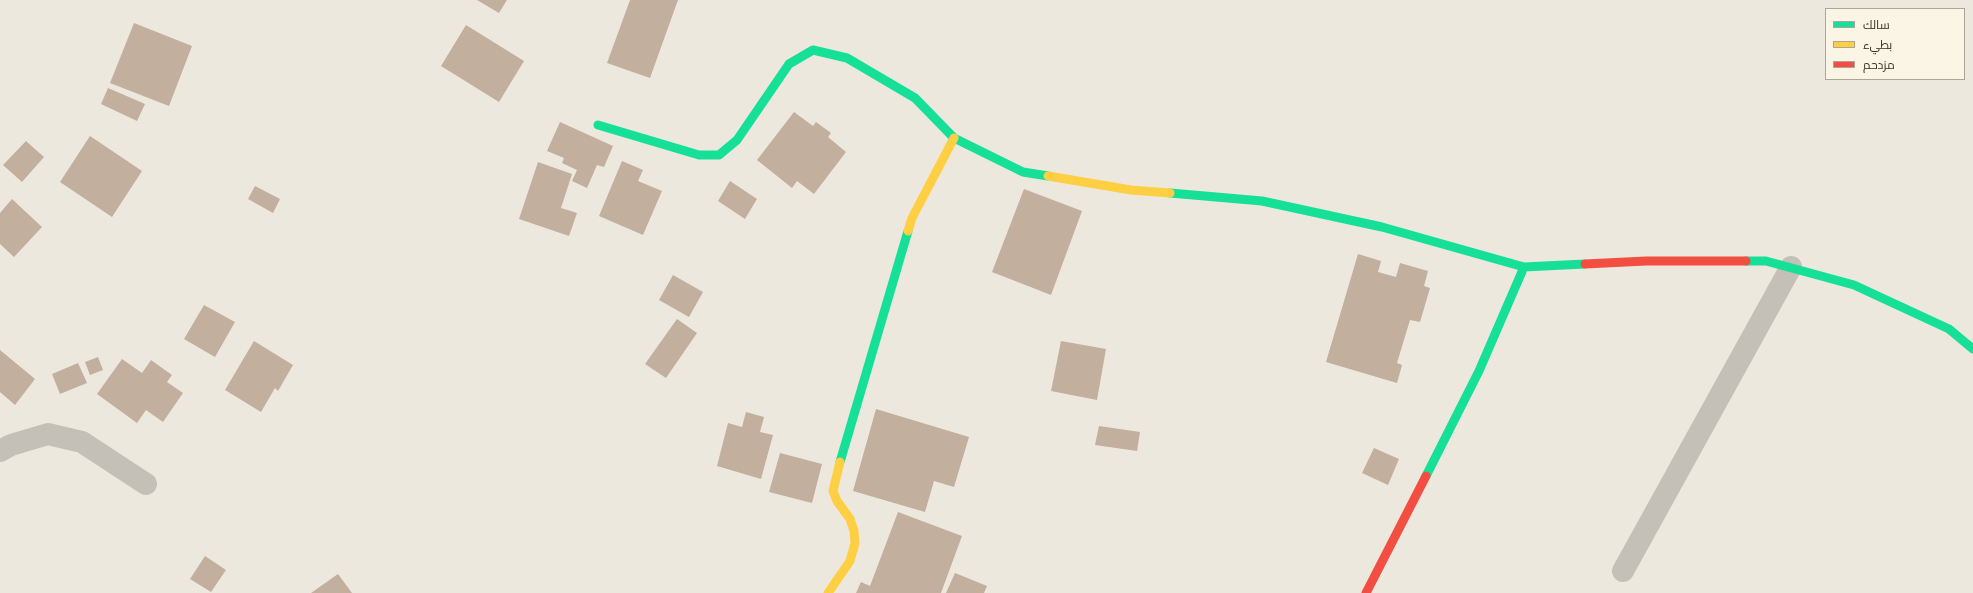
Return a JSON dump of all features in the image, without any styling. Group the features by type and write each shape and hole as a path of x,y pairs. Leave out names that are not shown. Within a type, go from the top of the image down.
{"street":[{"path":"598,125 699,155 719,155 737,140 789,64 812,50 847,58 915,98 954,138 1023,172 1131,190 1262,201 1382,227 1524,267 1646,261 1766,261 1854,284 1949,329 1973,349"},
{"path":"828,593 850,561 855,543 854,531 850,519 837,501 834,491 834,480 912,218 954,138"},
{"path":"1366,593 1479,371 1524,267"},
{"path":"1623,571 1791,267"},
{"path":"0,451 11,445 48,434 82,442 146,484"}],"building":[{"path":"477,0 507,0 499,13"},
{"path":"630,0 678,0 650,78 607,63"},
{"path":"134,23 192,46 169,106 110,83"},
{"path":"466,25 524,61 499,102 441,66"},
{"path":"108,88 145,104 137,121 101,104"},
{"path":"794,112 813,126 816,122 831,133 828,137 846,152 814,194 797,181 792,188 757,160"},
{"path":"560,122 613,146 604,167 597,165 587,188 572,181 577,170 562,163 564,158 547,151"},
{"path":"90,136 142,171 112,217 60,182"},
{"path":"26,141 44,157 22,182 3,165"},
{"path":"622,161 643,170 638,181 662,191 643,235 599,216"},
{"path":"538,162 572,174 561,208 577,213 569,236 519,219"},
{"path":"730,181 757,199 745,219 718,201"},
{"path":"255,186 280,199 273,213 248,199"},
{"path":"1024,189 1082,211 1051,295 992,272"},
{"path":"12,199 42,227 14,257 0,244 0,213"},
{"path":"1358,254 1381,261 1378,272 1396,277 1400,263 1428,271 1424,286 1430,288 1420,322 1410,320 1397,363 1402,365 1397,383 1326,362"},
{"path":"673,275 703,292 689,317 659,300"},
{"path":"204,305 235,322 215,357 184,339"},
{"path":"677,319 697,333 666,378 645,364"},
{"path":"254,341 293,365 278,391 275,388 261,412 225,390"},
{"path":"1061,341 1106,349 1097,400 1051,391"},
{"path":"0,350 35,379 15,405 0,392"},
{"path":"98,357 103,370 90,375 85,362"},
{"path":"122,359 142,373 151,360 172,375 167,382 183,393 163,422 146,410 137,423 97,394"},
{"path":"78,363 87,383 60,394 52,374"},
{"path":"876,409 969,437 954,487 934,481 925,512 853,491"},
{"path":"746,412 764,417 760,432 773,435 761,479 717,466 728,423 742,427"},
{"path":"1099,426 1140,432 1137,451 1095,445"},
{"path":"1374,448 1399,459 1388,485 1362,473"},
{"path":"780,453 822,464 812,503 769,492"},
{"path":"898,512 962,536 941,593 856,593 861,582 870,586"},
{"path":"205,556 226,570 211,592 190,579"},
{"path":"955,573 987,586 984,593 946,593"},
{"path":"338,574 352,593 311,593"}],"traffic: fast":[{"path":"598,125 699,155 719,155 737,140 789,64 813,50 847,58 915,98 954,138 1023,172 1048,176"},
{"path":"1170,193 1262,201 1382,227 1524,267 1585,264"},
{"path":"840,462 908,231"},
{"path":"1746,261 1766,261 1854,285 1949,329 1973,349"},
{"path":"1426,476 1479,371 1524,267"}],"traffic: slow":[{"path":"908,231 912,218 954,138"},
{"path":"1048,176 1131,190 1170,193"},
{"path":"828,593 850,561 855,543 854,531 850,519 837,501 833,491 840,462"}],"traffic: jam":[{"path":"1585,264 1646,261 1746,261"},
{"path":"1366,593 1426,476"}]}
